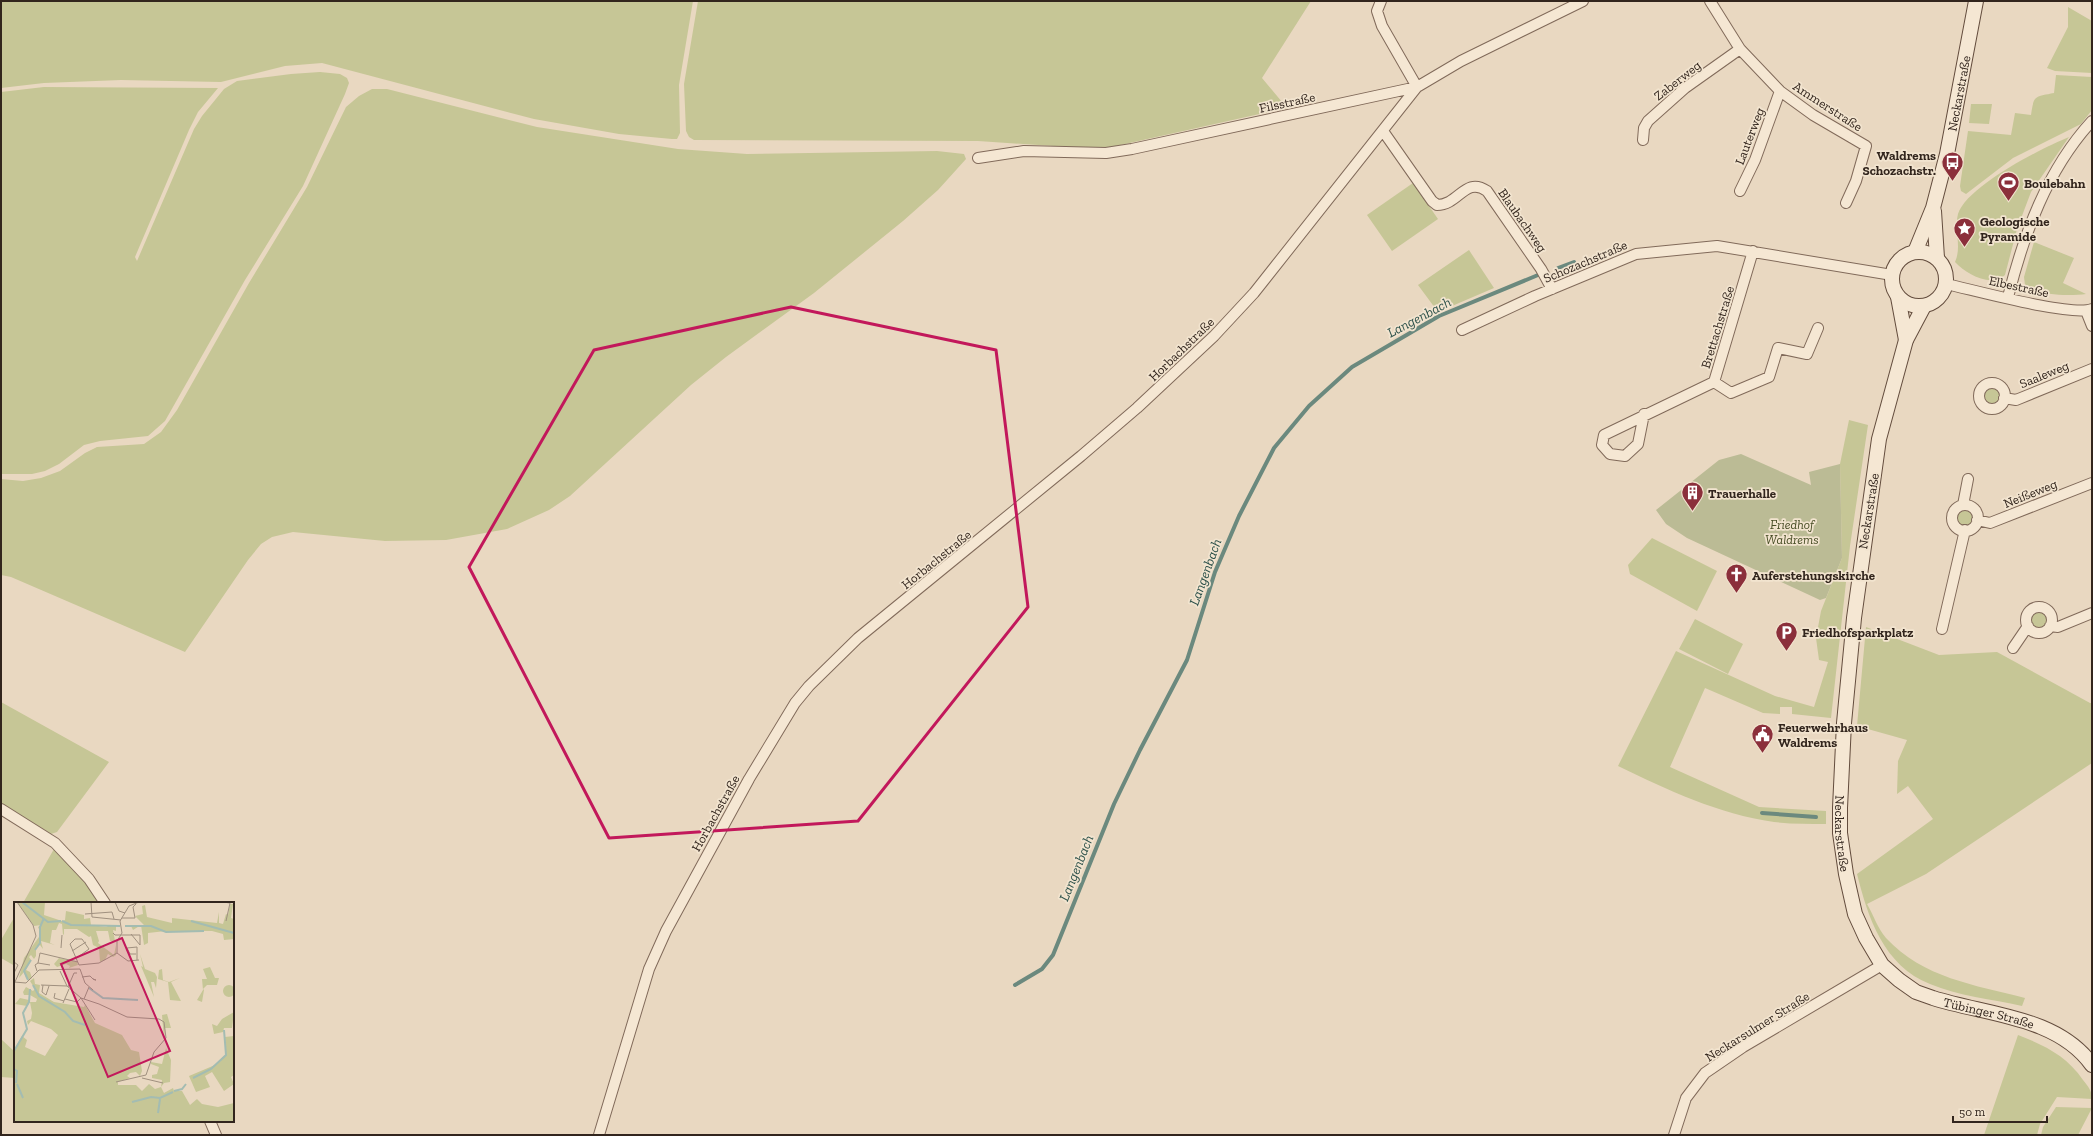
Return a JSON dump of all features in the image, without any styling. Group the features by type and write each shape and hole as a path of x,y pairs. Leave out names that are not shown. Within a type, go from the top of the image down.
{"street":[{"path":"1381,1 1377,11 1382,26 1417,87"},
{"name":"Filsstraße","path":"978,158 1024,151 1106,152 1132,149 1417,87 1461,61 1583,1"},
{"name":"Ammerstraße","path":"1710,1 1740,49 1780,91 1813,114 1866,146 1856,182 1846,203"},
{"name":"Neckarstraße","path":"1915,252 1933,208 1955,121 1976,1"},
{"name":"Zaberweg","path":"1643,140 1644,128 1648,121 1685,88 1740,49"},
{"name":"Horbachstraße","path":"599,1135 648,970 666,931 749,779 796,703 815,680 858,638 1081,456 1137,408 1214,336 1254,293 1417,87"},
{"name":"Lauterweg","path":"1740,191 1755,160 1780,91"},
{"path":"2008,298 2019,256 2042,195 2062,161 2092,121"},
{"name":"Blaubachweg","path":"1383,130 1432,201 1437,205 1449,202 1470,187 1481,187 1487,191 1541,269 1552,289"},
{"name":"Neckarstraße","path":"1933,208 1937,258"},
{"name":"Schozachstraße","path":"1462,330 1552,289 1636,254 1717,246 1892,275"},
{"name":"Brettachstraße","path":"1644,414 1638,444 1625,456 1610,454 1602,445 1604,435 1644,414 1714,382 1753,251"},
{"path":"1915,252 1926,252 1937,258 1944,267 1946,284 1938,299 1924,306 1907,304 1898,297 1894,289 1892,275 1899,260 1915,252"},
{"name":"Elbestraße","path":"1946,284 2055,308 2089,310 2092,326"},
{"name":"Neckarstraße","path":"1898,297 1906,340"},
{"name":"Neckarstraße","path":"1882,965 1866,938 1855,914 1846,874 1840,833 1844,724 1862,552 1879,439 1906,340 1924,306"},
{"path":"1714,382 1732,393 1769,377 1778,348 1807,354 1818,328"},
{"name":"Saaleweg","path":"2004,398 2016,400 2092,369"},
{"name":"Saaleweg","path":"1986,385 1998,385 2003,391 2004,398 1998,407 1985,411 1981,402 1980,390 1986,385"},
{"path":"1963,505 1967,505 1974,509 1977,520 1974,527 1965,530 1956,527 1952,520 1954,512 1963,505 1968,479"},
{"name":"Neißeweg","path":"1977,520 1990,523 2092,483"},
{"path":"1942,629 1965,530"},
{"path":"2013,648 2028,626 2028,614 2036,607 2048,611 2052,618 2050,626"},
{"path":"2028,626 2034,631 2041,632 2050,626 2058,627 2092,613"},
{"path":"1,809 55,844 89,879 104,902"},
{"name":"Tübinger Straße","path":"1882,965 1898,980 1916,992 1933,998 2044,1027 2076,1046 2092,1065"},
{"name":"Neckarsulmer Straße","path":"1674,1135 1686,1098 1705,1073 1720,1061 1882,965"},
{"path":"210,1122 216,1135"}],"highlighted area":[{"path":"791,307 996,350 1028,607 858,821 609,838 469,567 594,350"}],"green space":[{"path":"1,1 693,1 679,85 680,133 677,139 672,139 619,134 534,119 322,63 285,66 221,82 121,80 44,83 1,88"},
{"path":"698,1 1311,1 1262,78 1287,108 1107,148 1084,148 978,141 694,140 689,137 686,131 684,84"},
{"path":"2068,7 2092,21 2092,73 2055,71 2047,68 2068,27"},
{"path":"320,72 340,74 347,78 349,83 345,94 303,186 245,280 165,421 148,436 100,441 84,445 59,464 45,471 32,474 1,474 1,92 44,87 218,88 198,112 189,130 135,257 137,261 194,129 202,116 224,89 237,81"},
{"path":"2056,75 2092,77 2092,110 2081,124 2013,158 1966,194 1961,191 1960,186 1968,131 2011,135 2015,113 2031,115 2034,100 2036,98 2042,95 2054,93"},
{"path":"372,89 387,89 537,127 678,149 747,154 937,151 964,154 966,159 938,190 903,221 814,293 726,357 691,385 570,496 549,510 507,529 446,540 385,541 293,532 272,537 261,544 248,560 185,652 11,577 1,575 1,479 23,481 41,478 60,471 85,453 97,447 144,444 161,432 177,410 249,283 307,187 346,107 359,96"},
{"path":"1971,104 1992,104 1989,124 1969,123"},
{"path":"2069,137 2031,192 2017,229 2005,275 1999,279 1986,280 1972,275 1960,267 1955,262 1958,250 1957,220 1958,214 1964,203 1990,180 2007,169"},
{"path":"1413,183 1438,219 1392,251 1367,215"},
{"path":"2034,242 2074,258 2063,283 2086,294 2063,295 2046,293 2031,289 2025,285 2024,277"},
{"path":"1469,250 1494,288 1438,312 1418,285"},
{"path":"1992,388 1998,390 2000,396 1998,402 1992,404 1986,402 1984,396 1986,390"},
{"path":"1849,420 1868,425 1850,546 1831,718 1792,714 1792,707 1780,707 1780,714 1763,713 1705,688 1670,767 1759,807 1826,811 1826,824 1793,824 1774,822 1733,813 1694,800 1618,766 1676,651 1775,696 1814,707 1828,662 1819,660 1816,638 1821,611 1842,558 1840,464"},
{"name":"Friedhof Waldrems","path":"1741,454 1811,485 1809,472 1840,464 1842,558 1826,598 1820,600 1687,538 1666,524 1656,510 1719,460"},
{"path":"1965,510 1971,512 1973,518 1971,524 1965,526 1959,524 1957,518 1959,512"},
{"path":"1652,538 1717,571 1697,611 1630,574 1628,565"},
{"path":"2039,612 2045,614 2047,620 2045,626 2039,628 2033,626 2031,620 2033,614"},
{"path":"1695,619 1743,644 1728,674 1679,649"},
{"path":"1866,627 1939,655 1997,652 2092,703 2092,763 1926,874 1867,904 1886,938 1901,952 1916,962 1933,971 1969,984 2025,998 2022,1006 1952,992 1914,976 1890,953 1880,939 1873,923 1861,891 1857,874 1933,819 1908,786 1897,794 1898,761 1907,740 1857,726"},
{"path":"1,702 109,762 57,832 51,834 1,803"},
{"path":"54,849 79,872 100,902 24,902"},
{"path":"14,918 14,965 1,958 1,940"},
{"path":"2018,1035 2046,1047 2070,1064 2088,1087 2092,1099 2057,1097 2040,1124 2037,1135 1984,1135"},
{"path":"1,1039 14,1051 14,1078 1,1077"},
{"path":"2056,1107 2092,1108 2078,1135 2041,1135 2043,1127"}],"waterway":[{"name":"Langenbach","path":"1558,268 1574,262"},
{"name":"Langenbach","path":"1015,985 1042,969 1053,955 1114,804 1140,750 1187,660 1215,572 1239,516 1274,448 1309,406 1352,367 1439,316 1538,275"},
{"path":"1762,813 1816,817"}],"place":[{"name":"Waldrems Schozachstr.","path":"1952,182"},
{"name":"Boulebahn","path":"2008,202"},
{"name":"Geologische Pyramide","path":"1964,248"},
{"name":"Trauerhalle","path":"1692,512"},
{"name":"Auferstehungskirche","path":"1737,594"},
{"name":"Friedhofsparkplatz","path":"1787,652"},
{"name":"Feuerwehrhaus Waldrems","path":"1763,754"}]}
